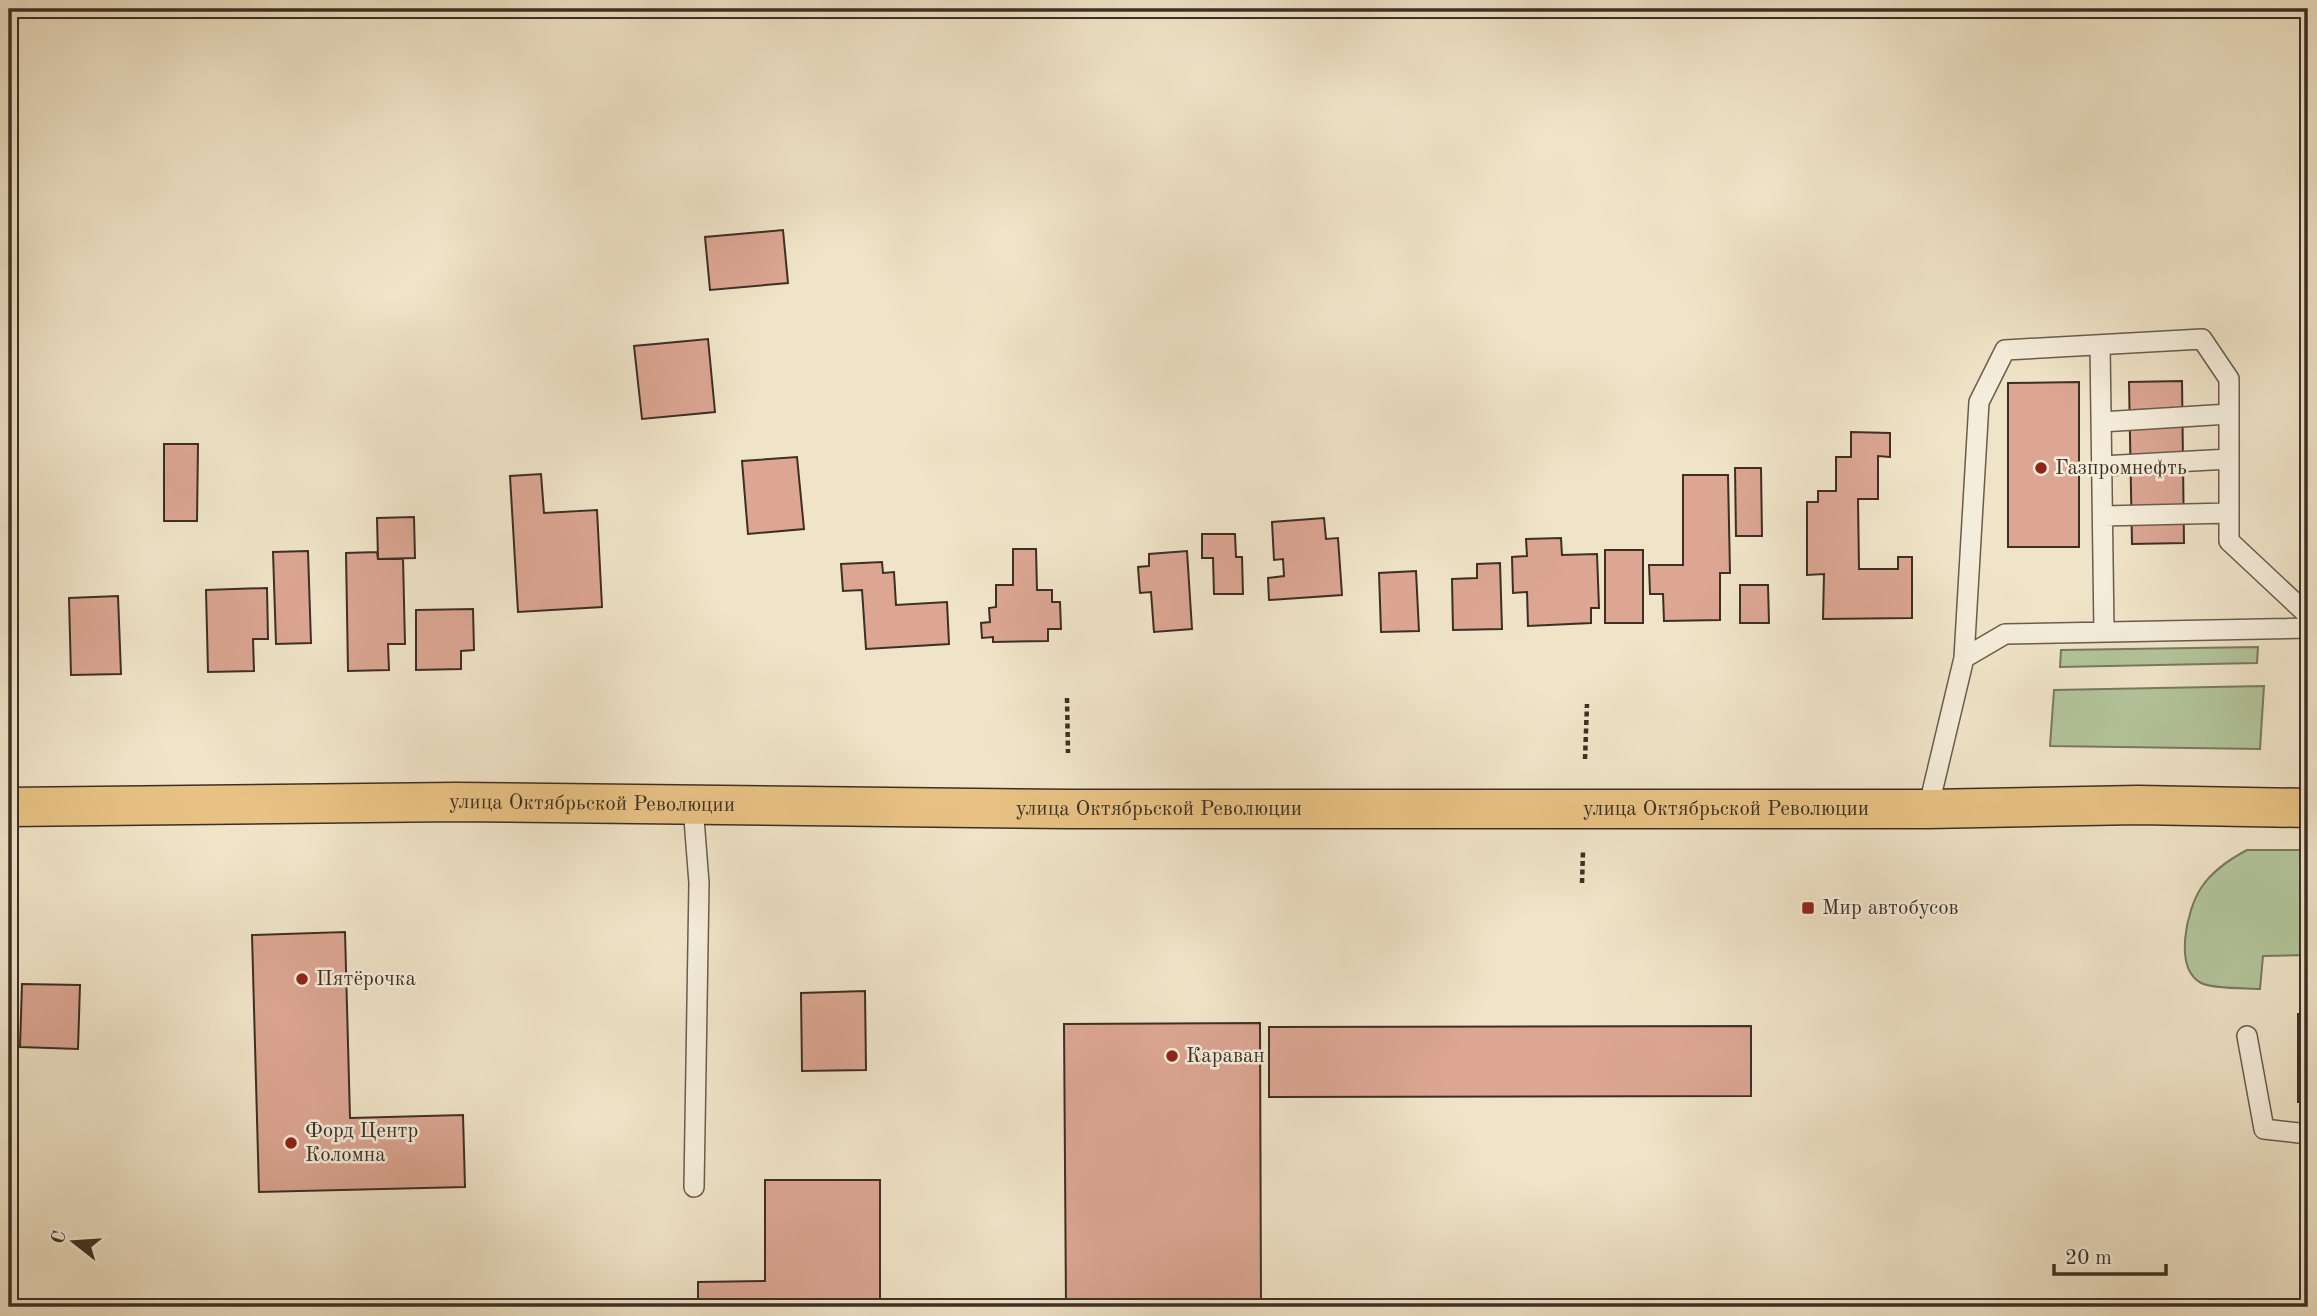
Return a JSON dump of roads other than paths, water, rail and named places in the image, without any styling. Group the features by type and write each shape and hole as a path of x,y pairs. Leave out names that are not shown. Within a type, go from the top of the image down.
{"main road":[{"name":"улица Октябрьской Революции","path":"9,807 456,802 1109,809 1928,808 2138,805 2308,808"}],"lane":[{"path":"1928,808 1964,658 1979,402 2005,350 2203,339 2229,379 2229,541 2308,615"},
{"path":"2100,345 2104,632"},
{"path":"2101,422 2229,414"},
{"path":"2102,466 2229,459"},
{"path":"2103,516 2229,513"},
{"path":"1964,658 2005,634 2308,628"},
{"path":"693,806 699,883 694,1186"},
{"path":"2247,1036 2264,1129 2308,1134"}],"place":[{"name":"Газпромнефть","path":"2041,468"},
{"name":"Мир автобусов","path":"1808,908"},
{"name":"Пятёрочка","path":"302,979"},
{"name":"Караван","path":"1172,1056"},
{"name":"Форд Центр Коломна","path":"291,1143"}]}
